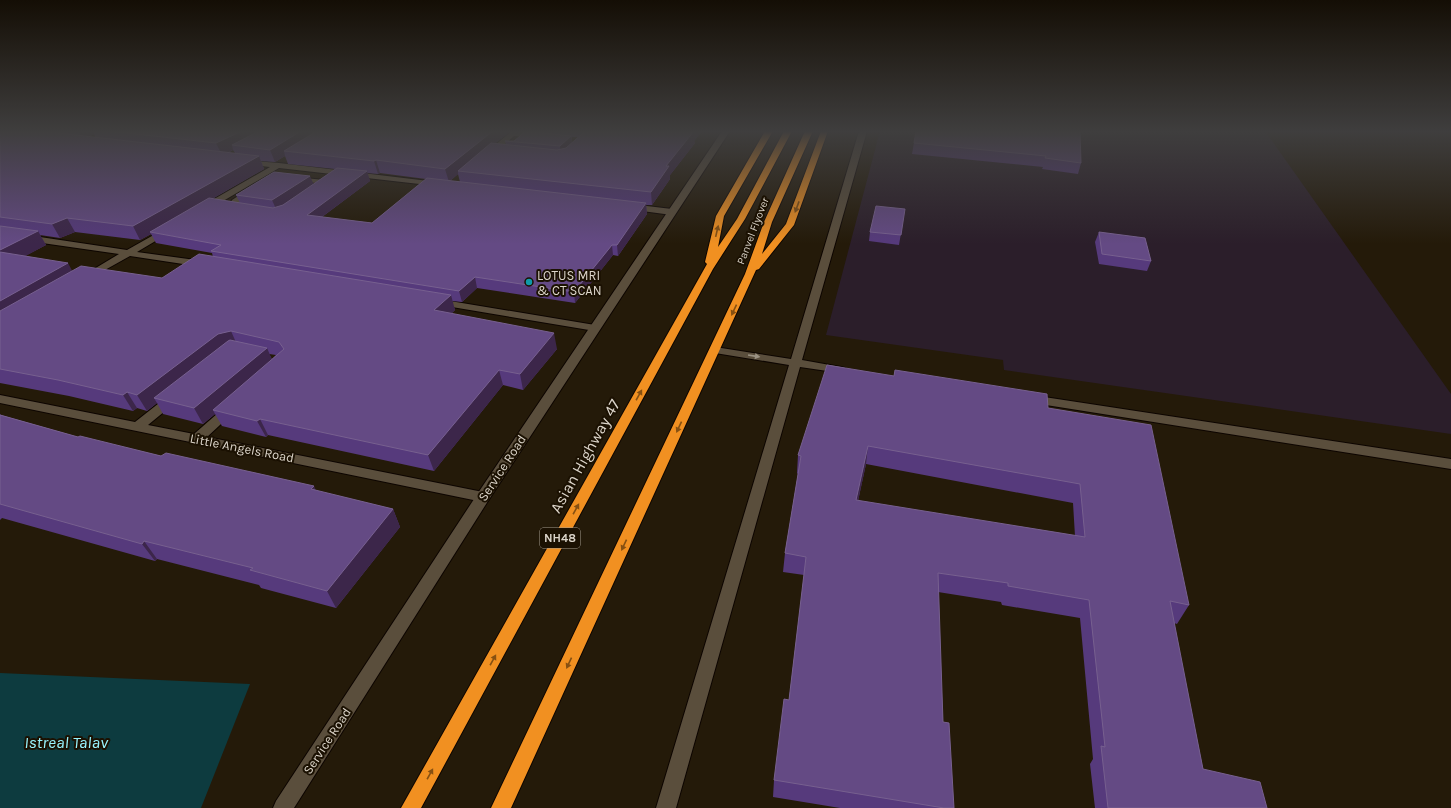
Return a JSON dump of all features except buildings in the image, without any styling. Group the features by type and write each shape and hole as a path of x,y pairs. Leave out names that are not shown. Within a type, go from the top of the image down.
{"highway":[{"path":"708,268 720,216 747,169"},
{"name":"Panvel Flyover","path":"708,268 742,219 768,169"},
{"name":"Panvel Flyover","path":"750,274 768,222 792,169"},
{"path":"501,808 750,274 790,224 811,169"},
{"name":"Asian Highway 47","path":"411,808 708,268"}],"street":[{"path":"198,212 268,169"},
{"path":"211,204 237,205 261,185 274,169"},
{"path":"318,169 339,173 444,185"},
{"name":"Service Road","path":"283,808 483,497 701,169"},
{"path":"666,808 852,169"},
{"path":"313,191 339,173"},
{"path":"290,178 325,182"},
{"path":"625,206 672,212"},
{"path":"82,280 177,224"},
{"path":"0,234 215,266"},
{"path":"424,300 595,328"},
{"path":"715,350 852,371"},
{"path":"137,427 181,392"},
{"path":"1017,397 1451,464"},
{"name":"Little Angels Road","path":"0,399 483,497"},
{"path":"196,439 237,404"}],"shaded area":[{"path":"870,169 1292,169 1451,394 1451,434 1004,370 1003,360 826,335"}],"water":[{"name":"Istreal Talav","path":"0,673 250,684 201,808 0,808"}],"place":[{"name":"LOTUS MRI & CT SCAN","path":"529,282"}]}
